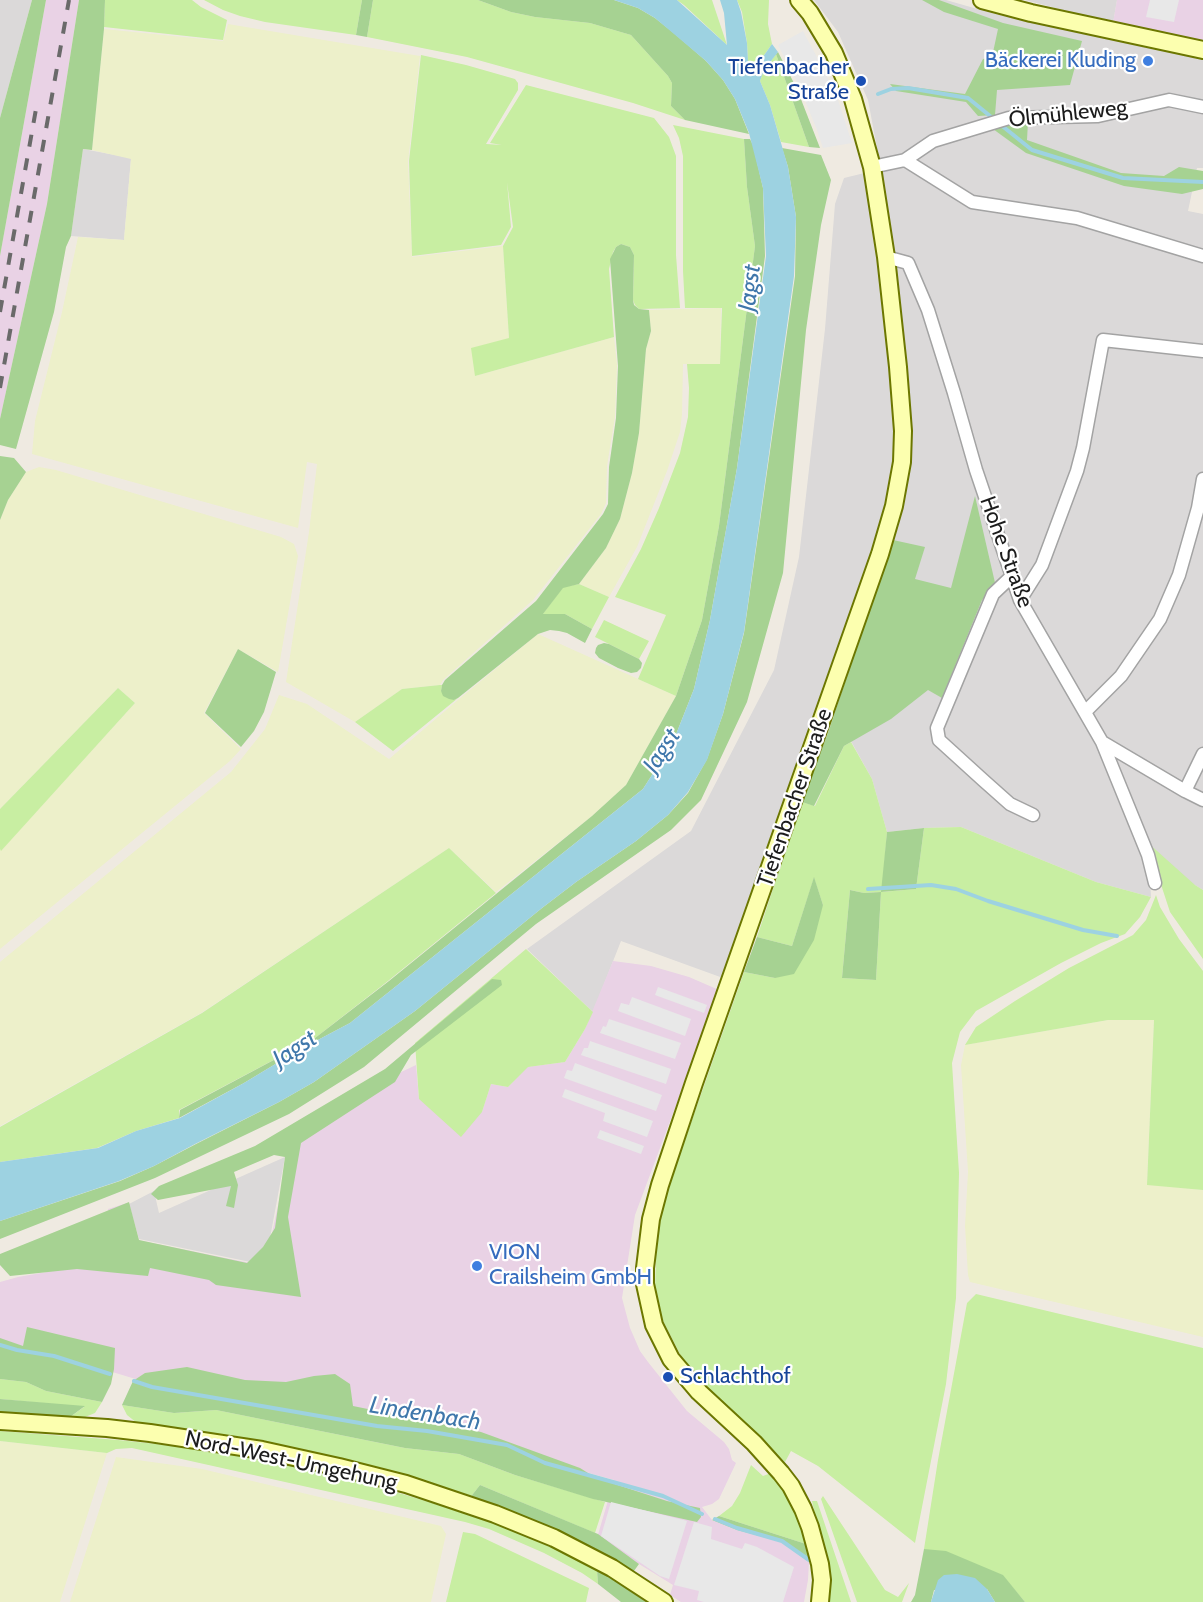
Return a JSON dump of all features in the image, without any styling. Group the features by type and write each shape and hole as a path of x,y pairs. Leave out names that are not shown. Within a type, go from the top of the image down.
{"main road":[{"name":"Tiefenbacher Straße","path":"799,0 834,53 853,99 872,167 886,257 898,367 903,431 902,462 894,506 880,554 660,1185 651,1219 645,1284 654,1325 671,1359 699,1392 754,1443 782,1473 804,1509 820,1564 822,1580 820,1602"},
{"path":"982,0 1030,13 1203,50"},
{"name":"Nord-West-Umgehung","path":"0,1421 150,1433 251,1449 339,1467 406,1484 495,1514 554,1538 612,1568 664,1602"},
{"name":"Tiefenbacher Straße","path":"812,1602 816,1548"}],"street":[{"name":"Ölmühleweg","path":"905,160 933,141 1009,118 1098,116 1169,100 1203,107"},
{"path":"872,167 905,160 972,202 1077,218 1203,256"},
{"name":"Hohe Straße","path":"886,257 909,262 928,310 976,470 1020,600 1102,742 1148,855 1155,883"},
{"path":"1020,600 1042,565 1077,471 1103,340 1203,351"},
{"path":"1085,712 1121,676 1160,619 1179,575 1200,508 1203,479"},
{"path":"1012,576 993,594 937,728 939,740 965,764 1010,804 1033,815"},
{"path":"1102,742 1203,801"},
{"path":"1185,791 1203,754"}],"shaded area":[{"path":"0,0 32,0 0,118"},
{"path":"46,0 79,0 47,204 0,419 0,256"},
{"path":"814,0 946,0 995,14 1203,58 1203,168 1197,168 1188,211 1203,214 1203,890 1195,885 1150,878 1151,897 1096,882 961,827 887,832 872,779 837,716 816,708 723,978 621,941 593,1012 527,949 691,831 774,670 799,557 825,329 835,204 844,178 881,169 868,100 838,32"},
{"path":"1025,0 1117,0 1113,23"},
{"path":"1117,0 1203,0 1203,42 1113,23"},
{"path":"1150,0 1179,0 1174,22 1146,17"},
{"path":"803,31 837,97 852,143 823,148 800,88 778,45"},
{"path":"83,149 131,158 124,240 71,236"},
{"name":"VION Crailsheim GmbH","path":"613,961 651,966 689,977 719,990 635,1215 622,1298 630,1328 640,1351 687,1411 724,1442 732,1460 736,1463 719,1499 702,1507 712,1520 737,1530 782,1542 809,1562 804,1602 681,1602 670,1595 673,1585 597,1538 614,1480 546,1461 152,1384 53,1354 0,1343 0,1282 76,1267 109,1233 108,1209 127,1203 138,1240 265,1266 295,1126 334,1104 416,1065 419,1099 482,1112 491,1084 508,1087 527,1067 565,1062 585,1029"},
{"path":"658,987 707,1005 704,1013 655,995"},
{"path":"632,997 691,1019 685,1036 618,1011 621,1003 629,1005"},
{"path":"609,1019 681,1043 675,1059 600,1033 603,1026 606,1027"},
{"path":"590,1041 671,1069 666,1084 581,1055 584,1048 588,1048"},
{"path":"575,1063 662,1095 656,1111 564,1078 567,1070 572,1071"},
{"path":"565,1089 653,1121 647,1137 603,1121 605,1113 562,1097"},
{"path":"600,1130 644,1146 641,1154 597,1138"},
{"path":"285,1157 265,1265 139,1239 129,1204 154,1191 159,1213"},
{"path":"611,1502 687,1521 669,1579 660,1576 601,1536"},
{"path":"694,1522 712,1527 711,1539 742,1549 745,1543 757,1547 794,1567 783,1602 704,1602 697,1600 699,1591 674,1585"}],"green space":[{"path":"32,0 46,0 0,256 0,118"},
{"path":"79,0 105,0 92,150 83,149 71,236 66,247 54,312 16,449 0,445 0,419 47,204"},
{"path":"105,0 192,0 227,20 223,40 104,27"},
{"path":"204,0 362,0 356,35 265,22 223,10"},
{"path":"362,0 373,0 367,37 356,35"},
{"path":"373,0 478,0 511,12 590,23 631,35 668,76 672,83 671,106 685,120 633,103 467,57 367,37"},
{"path":"478,0 614,0 638,8 675,34 706,61 723,80 735,99 749,134 685,120 671,106 672,83 668,76 631,35 590,23 511,12"},
{"path":"677,0 712,0 727,45 684,5"},
{"path":"737,0 769,0 768,24 772,44 753,71 748,62 742,12"},
{"path":"922,0 939,0 1003,23 1082,41 1070,85 997,90 995,115 978,116 966,102 896,91 890,84 965,94 983,59 992,57 998,29 944,12"},
{"path":"228,24 420,56 408,162 412,257 503,246 509,338 475,376 614,337 617,365 615,417 607,466 606,503 601,514 533,600 440,685 402,689 355,722 286,682 317,464 307,462 298,528 32,454 35,421 78,237 124,240 131,159 92,150 104,29 223,41"},
{"path":"778,52 797,89 820,148 809,147 776,54"},
{"path":"776,54 809,147 781,142 760,81 764,70"},
{"path":"421,55 515,79 518,83 518,90 486,144 502,145 490,143 526,85 654,118 669,137 676,156 676,255 680,308 639,309 635,305 633,300 634,255 630,247 621,244 613,252 609,269 614,337 475,376 471,348 509,338 503,246 513,227 507,182 511,227 501,245 412,256 409,161"},
{"path":"1028,122 1027,140 1121,173 1164,176 1179,167 1203,171 1203,189 1182,194 1124,186 1026,153 993,129"},
{"path":"673,125 744,139 747,187 755,246 719,526 702,620 676,696 638,679 666,615 615,597 641,549 680,453 688,417 687,364 720,364 722,308 685,308 683,156"},
{"path":"744,139 750,139 753,145 763,188 765,256 737,468 710,620 694,689 673,742 643,789 350,1023 179,1118 180,1110 315,1038 389,981 592,816 626,785 676,696 702,620 719,526 755,246 747,187"},
{"path":"782,148 821,155 831,180 821,225 806,330 783,573 747,702 701,800 671,830 536,924 364,1067 289,1114 155,1178 0,1239 0,1221 120,1181 154,1166 314,1082 415,1011 542,908 636,841 668,815 688,793 707,759 723,714 744,633 795,276 796,217 788,167"},
{"path":"621,244 630,247 634,255 634,305 639,309 649,310 651,331 646,349 639,433 632,473 620,519 606,548 579,584 563,588 543,614 565,614 592,629 585,643 559,631 550,630 538,634 458,698 449,699 443,696 441,691 445,680 536,601 603,514 608,504 618,366 610,259 616,247"},
{"path":"721,308 720,364 683,364 680,432 637,547 609,597 579,584 606,548 620,519 632,473 639,433 646,349 651,331 649,310"},
{"path":"0,456 14,458 26,472 8,500 0,520"},
{"path":"39,467 56,470 281,537 294,544 298,556 278,672 238,649 204,713 241,749 230,761 0,949 0,849 135,703 118,688 0,809 0,520 8,500 26,472"},
{"path":"975,496 996,587 982,600 942,698 928,690 891,719 844,746 814,806 802,802 829,730 893,540 925,547 915,579 951,588"},
{"path":"579,584 609,597 592,629 565,614 542,615 563,587"},
{"path":"604,620 649,641 639,659 595,637"},
{"path":"538,634 676,696 626,785 592,816 496,892 449,848 201,1013 0,1126 0,962 231,772 265,729 279,695 307,704 389,759"},
{"path":"604,643 639,659 642,663 641,668 631,673 599,658 595,653 596,648"},
{"path":"238,649 276,672 264,712 254,731 241,747 205,713"},
{"path":"442,685 441,691 454,700 458,698 393,751 355,722 402,689"},
{"path":"118,688 135,703 1,851 0,809"},
{"path":"851,742 872,779 887,832 882,892 916,889 924,828 961,827 1096,882 1151,897 1140,917 1125,934 1061,963 976,1011 960,1032 952,1063 959,1173 956,1298 946,1384 915,1543 818,1466 791,1451 785,1462 751,1431 686,1366 663,1321 655,1290 657,1224 744,972 775,978 823,905 814,878 792,946 757,937 802,802 815,806 844,746","holes":["850,890 864,893 881,892 876,980 842,978"]},
{"path":"924,828 916,889 881,892 887,832"},
{"path":"1147,842 1203,890 1203,959 1170,912"},
{"path":"449,848 496,893 315,1038 179,1110 179,1118 136,1131 97,1148 0,1162 0,1127 202,1013"},
{"path":"814,877 823,905 814,940 794,974 775,978 744,972 757,937 792,946"},
{"path":"850,890 864,893 881,892 876,980 842,978"},
{"path":"1156,895 1160,907 1179,939 1203,971 1203,1190 1147,1185 1154,1020 1108,1020 965,1045 976,1027 1015,1001 1069,968 1133,935 1146,920"},
{"path":"526,949 593,1012 565,1062 528,1067 508,1087 491,1084 482,1112 461,1137 419,1099 415,1043"},
{"path":"492,979 501,980 502,985 411,1055 395,1082 301,1143 288,1217 301,1297 216,1285 209,1280 150,1268 148,1276 77,1269 10,1276 0,1265 0,1254 129,1202 139,1240 247,1263 263,1247 275,1228 285,1157 274,1155 234,1172 238,1185 234,1208 226,1206 231,1186 158,1200 151,1194 159,1186 255,1146 385,1069"},
{"path":"1108,1020 1154,1020 1147,1184 1203,1190 1203,1337 970,1282 965,1226 968,1172 961,1065 965,1045"},
{"path":"976,1294 1203,1348 1203,1602 1025,1602 1002,1575 924,1549 967,1303"},
{"path":"27,1327 115,1348 111,1384 102,1402 46,1391 26,1382 0,1379 0,1338 23,1346"},
{"path":"187,1367 245,1380 286,1382 335,1374 350,1384 353,1406 481,1432 580,1468 596,1478 667,1501 700,1508 701,1517 697,1522 593,1499 515,1475 459,1454 405,1448 216,1410 174,1413 122,1405 133,1381 145,1373"},
{"path":"0,1379 26,1382 46,1391 102,1402 95,1413 85,1417 70,1417 84,1407 0,1399"},
{"path":"0,1399 85,1406 70,1417 0,1412"},
{"path":"122,1405 174,1413 216,1410 405,1448 459,1454 515,1475 605,1502 595,1533 480,1485 469,1499 343,1463 208,1433 137,1423 127,1415"},
{"path":"0,1431 205,1449 341,1476 494,1521 553,1547 597,1570 598,1584 544,1553 489,1529 465,1522 132,1448 116,1449 107,1453 0,1441"},
{"path":"0,1441 107,1453 60,1602 0,1602"},
{"path":"116,1457 202,1469 441,1526 446,1534 431,1602 70,1602"},
{"path":"751,1465 763,1476 771,1473 779,1483 798,1514 806,1544 719,1516 732,1506"},
{"path":"480,1485 598,1534 639,1564 631,1575 469,1499"},
{"path":"823,1496 885,1590 898,1597 909,1583 902,1602 857,1602 821,1499"},
{"path":"812,1501 817,1501 851,1602 827,1602 818,1529"},
{"path":"719,1516 806,1544 809,1562 782,1542 737,1530 712,1520"},
{"path":"463,1532 475,1534 589,1588 586,1602 446,1602"},
{"path":"924,1549 946,1551 1003,1575 1025,1602 995,1602 987,1589 934,1590 931,1602 911,1602 915,1595"},
{"path":"597,1570 646,1602 621,1602 598,1584"}],"water":[{"path":"614,0 677,0 727,45 724,13 720,0 737,0 747,43 748,62 753,71 772,44 778,52 764,70 760,81 770,105 788,167 796,217 794,276 744,632 723,714 707,760 688,792 668,815 636,841 542,908 415,1011 314,1082 154,1166 119,1181 0,1221 0,1162 98,1148 136,1131 180,1118 350,1023 643,789 673,742 694,689 710,620 737,468 766,256 763,188 749,133 735,99 723,80 706,61 655,18 638,8"},
{"path":"957,1574 975,1578 987,1589 995,1602 931,1602 938,1580 944,1575"}],"waterway":[{"path":"878,94 891,89 908,88 968,98 995,120"},
{"path":"1001,125 1032,150 1123,178 1203,182"},
{"path":"868,889 931,885 956,889 1083,930 1117,936"},
{"name":"Lindenbach","path":"0,1345 54,1356 110,1374"},
{"name":"Lindenbach","path":"134,1381 152,1387 377,1426 427,1431 507,1445 545,1463 663,1496 702,1514"},
{"name":"Lindenbach","path":"715,1519 782,1541 809,1560"}],"railway":[{"path":"0,388 69,0"},
{"path":"0,312 36,109"}],"place":[{"name":"Bäckerei Kluding","path":"1148,61"},
{"name":"Tiefenbacher Straße","path":"861,81"},
{"name":"VION Crailsheim GmbH","path":"477,1266"},
{"name":"Schlachthof","path":"668,1377"}],"water label":[{"name":"Jagst","path":"750,288"},
{"name":"Jagst","path":"662,751"},
{"name":"Jagst","path":"295,1049"}]}
